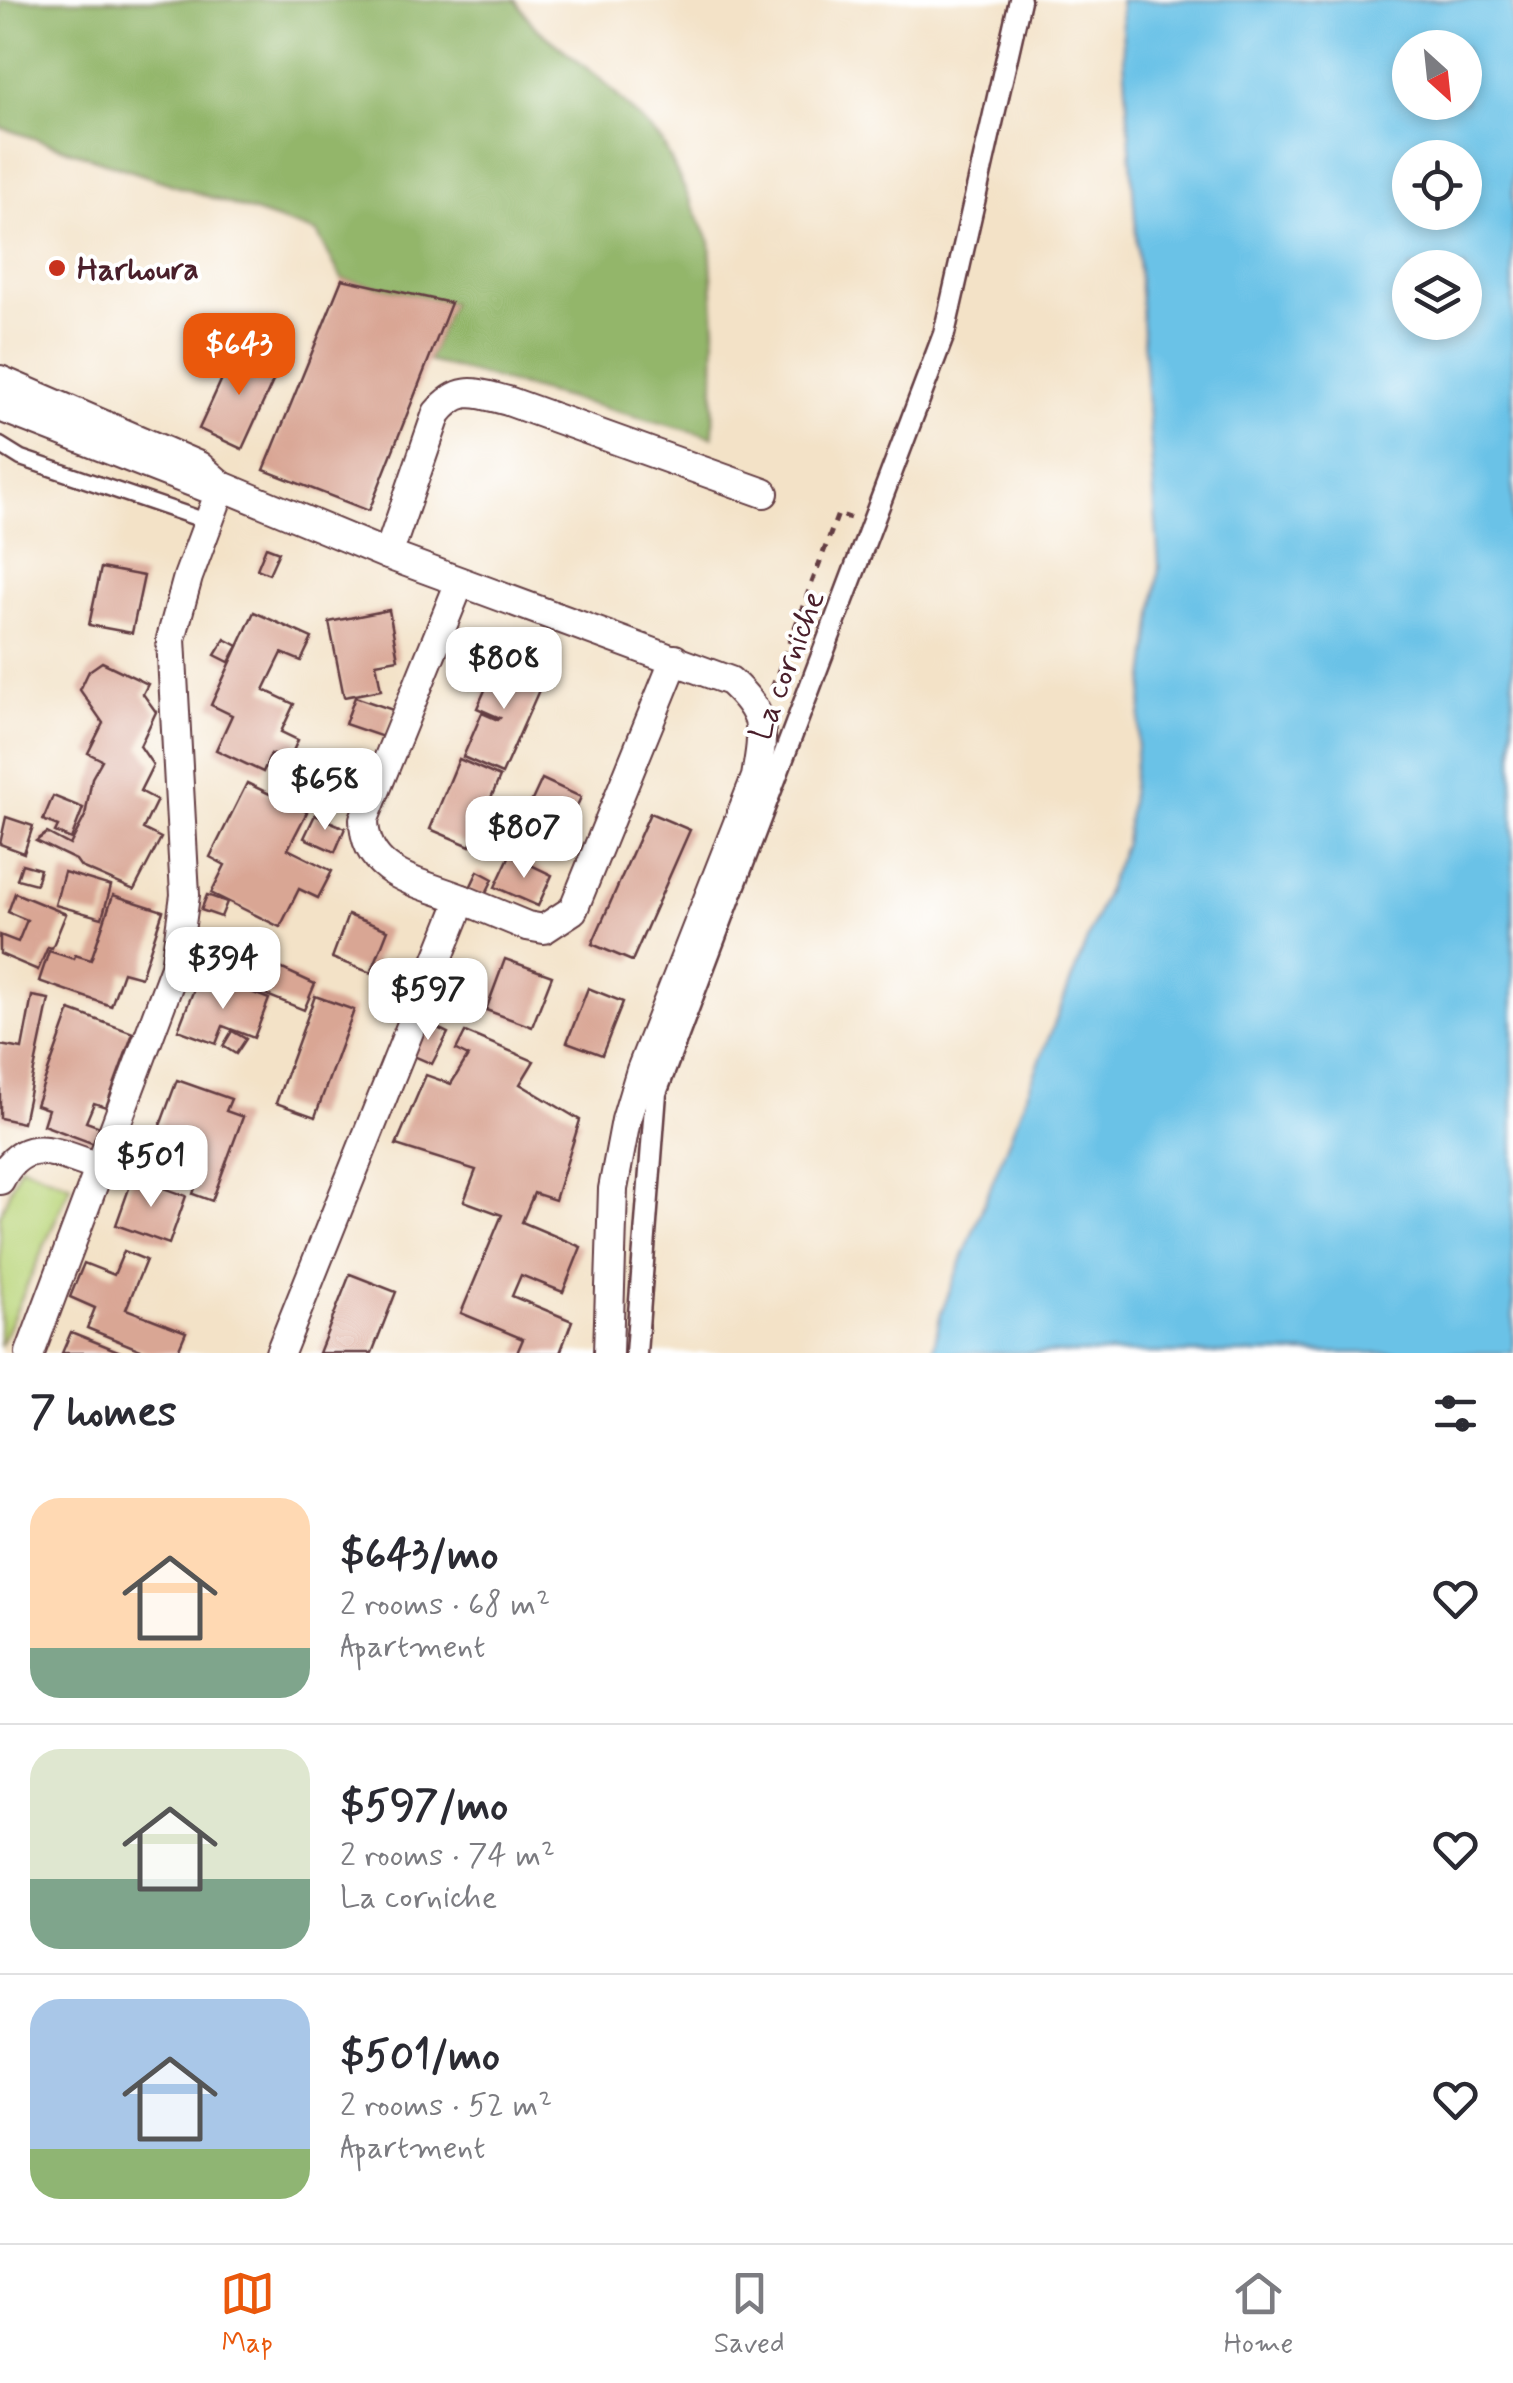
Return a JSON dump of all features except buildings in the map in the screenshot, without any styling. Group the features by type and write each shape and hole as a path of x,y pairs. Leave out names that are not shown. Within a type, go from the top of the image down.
{"street":[{"name":"La corniche","path":"636,1353 656,1093 944,334 1020,0"},
{"path":"0,380 165,463"},
{"path":"388,556 437,412 449,398 464,392 508,401 764,493"},
{"path":"0,407 165,463 198,466 222,486 388,556 674,659 730,682 751,700 761,718 763,738 756,777 626,1120 613,1189 608,1353"},
{"path":"30,1353 175,967 184,895 171,639 188,577 222,486"},
{"path":"460,582 364,820 364,837 369,850 393,872 526,926 544,928 572,910 674,659"},
{"path":"280,1353 462,899"},
{"path":"0,1180 10,1160 26,1151 46,1150 99,1166"}],"lane":[{"path":"0,445 21,458 208,522"}],"path":[{"path":"761,718 838,514"}],"green space":[{"path":"0,0 515,0 535,27 602,80 662,142 710,242 715,328 713,437 428,361 451,303 342,279 317,233 0,127"},
{"path":"20,1165 71,1185 0,1347 0,1215"}],"water":[{"path":"1120,0 1513,0 1513,1353 933,1353 940,1316 1125,843 1159,566"}],"place":[{"name":"Harhoura","path":"57,268"}]}
